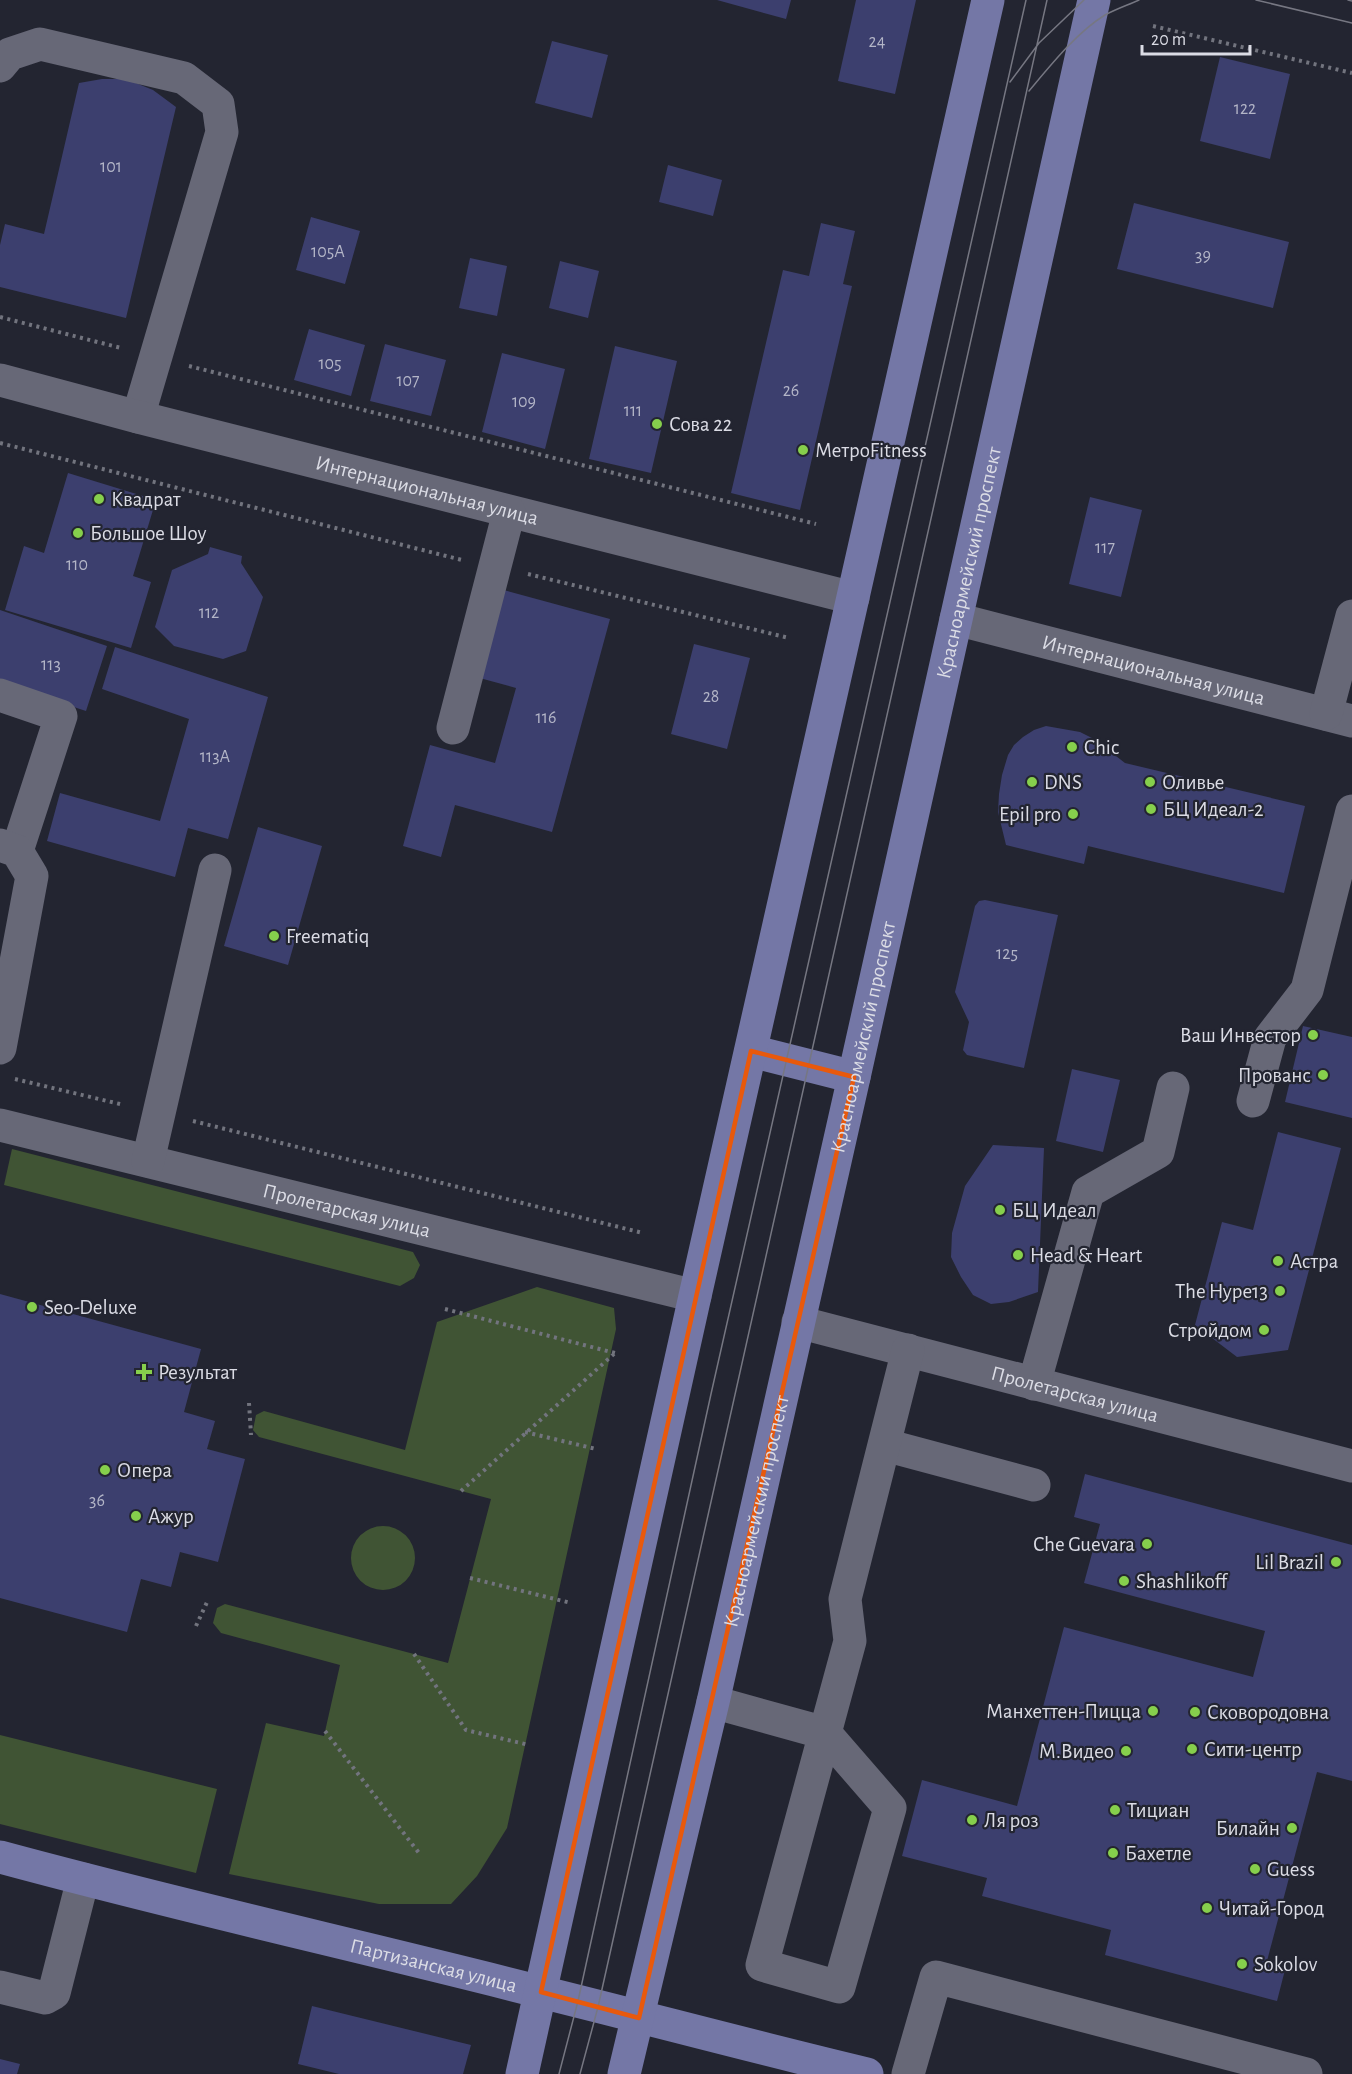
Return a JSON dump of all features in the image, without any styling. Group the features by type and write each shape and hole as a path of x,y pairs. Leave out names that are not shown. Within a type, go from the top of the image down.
{"main road":[{"path":"522,2074 988,0"},
{"name":"Красноармейский проспект","path":"624,2074 713,1702 1094,0"},
{"path":"751,1051 854,1077"},
{"name":"Партизанская улица","path":"0,1857 83,1880 867,2074"}],"street":[{"path":"0,66 10,54 40,44 184,78 218,105 222,132 138,417"},
{"name":"Интернациональная улица","path":"0,380 509,512 853,598"},
{"path":"453,728 509,512"},
{"path":"1339,718 1352,616"},
{"name":"Интернациональная улица","path":"956,619 1339,718"},
{"path":"0,695 61,716 9,848 32,876 0,1048"},
{"path":"1253,1101 1270,1038 1307,990 1352,811"},
{"path":"148,1161 214,870"},
{"path":"1034,1384 1088,1192 1158,1152 1173,1088"},
{"name":"Пролетарская улица","path":"0,1125 695,1296"},
{"name":"Пролетарская улица","path":"798,1322 1352,1466"},
{"path":"713,1702 825,1733 890,1808 839,1987 762,1965 825,1733 850,1641 845,1599 908,1350"},
{"path":"885,1445 1034,1485"},
{"path":"0,1987 45,1998 54,1993 83,1880"},
{"path":"908,2074 936,1977 1306,2074"}],"path":[{"path":"1153,26 1352,73"},
{"path":"0,317 816,524"},
{"path":"0,443 494,569 516,571 789,638"},
{"path":"11,1078 644,1233"},
{"path":"445,1309 615,1353 461,1491"},
{"path":"249,1403 251,1435"},
{"path":"525,1432 596,1449"},
{"path":"470,1578 571,1603"},
{"path":"196,1626 208,1600"},
{"path":"414,1654 466,1730 530,1745"},
{"path":"325,1731 419,1853"}],"highlighted area":[{"path":"751,1051 854,1077 639,2018 541,1992"}],"green space":[{"path":"12,1149 413,1252 420,1265 414,1278 400,1286 4,1185"},
{"path":"537,1287 614,1308 616,1329 507,1828 477,1876 451,1904 379,1904 229,1874 266,1723 324,1736 340,1665 221,1633 213,1623 217,1608 225,1604 448,1663 491,1499 259,1437 253,1430 256,1415 264,1411 405,1450 437,1322"},
{"path":"377,1526 389,1526 406,1535 413,1546 415,1558 413,1570 406,1581 389,1590 377,1590 365,1585 356,1576 351,1564 351,1552 356,1540 365,1531"},
{"path":"0,1735 217,1789 196,1873 0,1824"}],"building":[{"path":"717,0 791,0 786,19"},
{"path":"856,0 916,0 895,94 838,81"},
{"path":"552,41 608,55 592,118 535,103"},
{"path":"1220,57 1290,74 1270,159 1200,141"},
{"path":"102,79 126,79 153,90 176,107 126,318 0,287 0,245 5,224 44,234 79,83"},
{"path":"668,165 722,180 713,216 659,202"},
{"path":"1134,203 1289,242 1273,308 1117,269"},
{"path":"311,217 360,231 345,284 296,270"},
{"path":"821,223 855,231 843,284 852,286 800,510 731,493 783,270 809,276"},
{"path":"470,258 507,266 497,316 459,308"},
{"path":"560,261 599,271 588,318 549,308"},
{"path":"309,329 365,345 351,396 294,380"},
{"path":"385,344 446,360 431,416 370,401"},
{"path":"615,346 677,361 651,473 589,459"},
{"path":"502,353 565,369 545,449 482,432"},
{"path":"68,473 156,500 133,576 151,582 131,648 5,610 24,546 44,553"},
{"path":"1090,497 1142,510 1121,597 1069,584"},
{"path":"210,547 242,556 241,563 263,597 246,651 223,659 174,646 155,627 172,570 208,554"},
{"path":"500,589 610,619 552,832 455,805 441,857 403,846 430,745 495,763 516,688 476,677"},
{"path":"0,610 107,646 86,711 0,683"},
{"path":"694,644 750,658 727,749 671,734"},
{"path":"115,647 268,697 228,839 188,828 175,877 47,841 60,793 160,821 189,719 102,689"},
{"name":"БЦ Идеал-2","path":"1046,726 1080,732 1094,739 1125,763 1305,806 1284,893 1088,846 1084,864 1006,845 998,812 1002,775 1008,755 1023,737"},
{"path":"258,827 322,846 288,965 224,946"},
{"path":"985,900 1058,915 1024,1068 967,1055 963,1050 969,1022 955,992 975,906 979,901"},
{"path":"1303,1026 1352,1037 1352,1118 1285,1102"},
{"path":"1072,1069 1120,1080 1103,1152 1056,1141"},
{"path":"1278,1132 1341,1148 1288,1350 1237,1357 1195,1325 1222,1222 1253,1230"},
{"name":"БЦ Идеал","path":"993,1145 1044,1148 1038,1292 1009,1302 991,1304 973,1295 951,1257 952,1233 965,1186"},
{"path":"0,1294 201,1349 184,1412 215,1421 207,1449 245,1459 218,1562 180,1552 171,1587 141,1579 127,1632 0,1598"},
{"name":"Сити-центр","path":"1085,1474 1352,1545 1352,1781 1317,1772 1267,1961 1286,1966 1277,2001 1105,1955 1111,1930 982,1896 987,1878 902,1856 922,1780 1017,1806 1064,1627 1253,1677 1265,1631 1084,1583 1100,1524 1074,1517"},
{"path":"312,2006 471,2045 463,2074 339,2074 298,2064"},
{"path":"0,2059 20,2064 17,2074 0,2074"}],"tram line":[{"path":"559,2074 578,2001 711,1394 1026,0"},
{"path":"580,2074 598,2007 1047,0"},
{"path":"1010,82 1039,43 1084,0"},
{"path":"1029,91 1064,50 1084,31 1105,15 1139,0"},
{"path":"1256,0 1352,23"},
{"path":"1348,0 1352,1"}],"place":[{"name":"Сова 22","path":"657,424"},
{"name":"МетроFitness","path":"803,450"},
{"name":"Квадрат","path":"99,499"},
{"name":"Большое Шоу","path":"78,533"},
{"name":"Chic","path":"1072,747"},
{"name":"DNS","path":"1032,782"},
{"name":"Оливье","path":"1150,782"},
{"name":"БЦ Идеал-2","path":"1151,809"},
{"name":"Epil pro","path":"1073,814"},
{"name":"Freematiq","path":"274,936"},
{"name":"Ваш Инвестор","path":"1313,1035"},
{"name":"Прованс","path":"1323,1075"},
{"name":"БЦ Идеал","path":"1000,1210"},
{"name":"Head & Heart","path":"1018,1255"},
{"name":"Астра","path":"1278,1261"},
{"name":"The Hype13","path":"1280,1291"},
{"name":"Seo-Deluxe","path":"32,1307"},
{"name":"Стройдом","path":"1264,1330"},
{"name":"Результат","path":"144,1372"},
{"name":"Опера","path":"105,1470"},
{"name":"Ажур","path":"136,1516"},
{"name":"Che Guevara","path":"1147,1544"},
{"name":"Lil Brazil","path":"1336,1562"},
{"name":"Shashlikoff","path":"1124,1581"},
{"name":"Манхеттен-Пицца","path":"1153,1711"},
{"name":"Сковородовна","path":"1195,1712"},
{"name":"Сити-центр","path":"1192,1749"},
{"name":"М.Видео","path":"1126,1751"},
{"name":"Тициан","path":"1115,1810"},
{"name":"Ля роз","path":"972,1820"},
{"name":"Билайн","path":"1292,1828"},
{"name":"Бахетле","path":"1113,1853"},
{"name":"Guess","path":"1255,1869"},
{"name":"Читай-Город","path":"1207,1908"},
{"name":"Sokolov","path":"1242,1964"}]}
